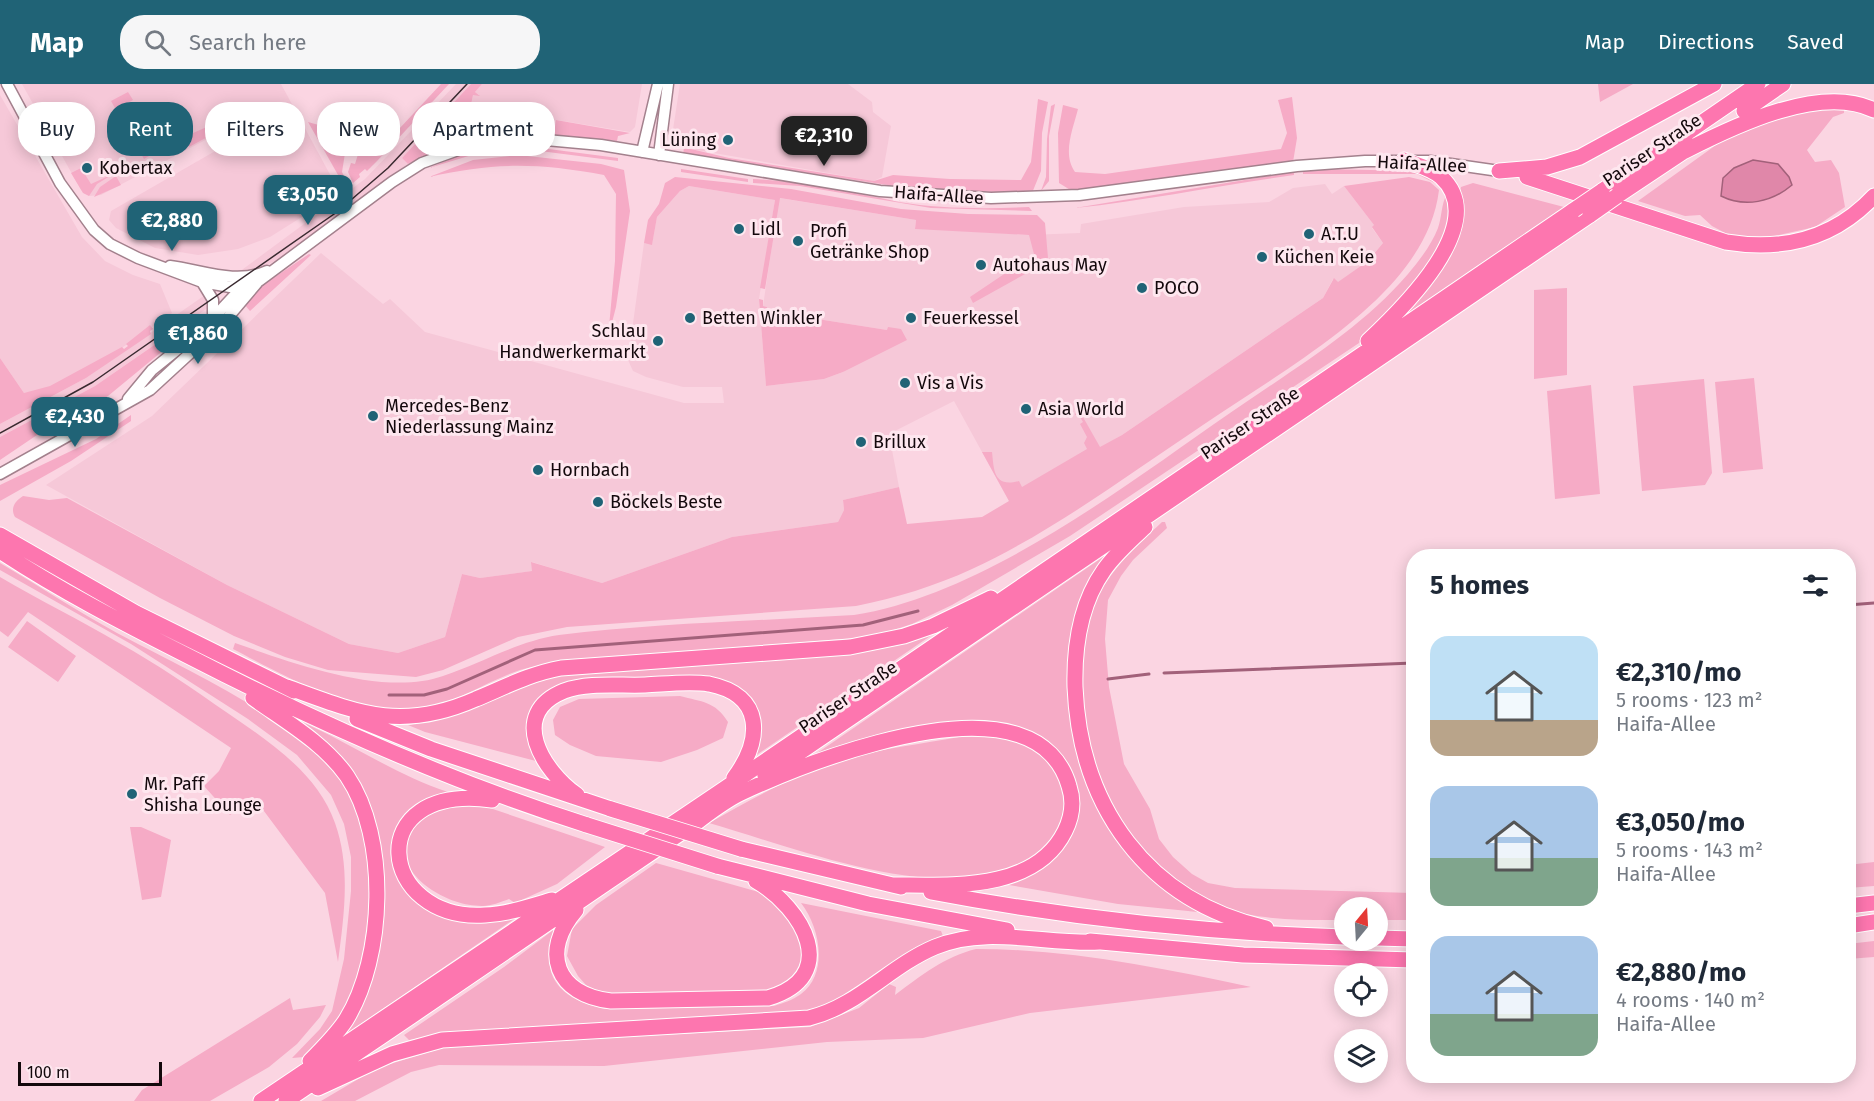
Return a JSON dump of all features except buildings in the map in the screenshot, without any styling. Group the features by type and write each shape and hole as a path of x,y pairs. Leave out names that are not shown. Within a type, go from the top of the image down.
{"highway":[{"path":"1499,171 1547,167 1580,158 1714,84"},
{"name":"Pariser Straße","path":"1030,581 1758,84"},
{"name":"Pariser Straße","path":"732,791 1175,498 1783,84"},
{"path":"1685,151 1761,111 1809,93 1836,91 1847,93 1874,110"},
{"path":"1311,389 1389,321 1424,279 1454,234 1458,210 1448,185 1436,174 1404,160"},
{"path":"1527,177 1726,242 1757,246 1788,244 1832,230 1852,217 1874,196"},
{"path":"1175,498 1104,570 1082,618 1076,646 1076,705 1081,741 1089,770 1101,800 1130,847 1174,889 1213,912 1238,920 1313,936"},
{"path":"0,535 126,607 287,687 421,745 605,808 741,849 893,885 1035,911 1148,926 1334,937"},
{"path":"0,551 127,624 222,674 395,755 520,804 740,873 868,904 957,922 1099,942 1243,955 1406,960"},
{"path":"287,687 368,715 419,716 446,711 533,673 561,668 817,650 876,643 933,626 1030,581"},
{"path":"278,1099 591,894 732,791 1030,581"},
{"path":"222,674 306,735 345,774 365,811 375,849 375,915 368,961 357,997 334,1035 292,1078 278,1099"},
{"path":"605,808 566,787 552,772 535,744 534,723 540,711 566,690 586,687 706,684 729,690 747,706 752,717 755,738 732,791"},
{"path":"278,1099 564,897 732,791 869,745 957,729 1010,732 1028,738 1053,755 1068,781 1072,804 1068,826 1046,855 1026,869 993,880 951,885 893,885"},
{"path":"520,804 455,798 423,809 403,831 398,854 402,873 428,900 443,908 469,915 500,913 564,897"},
{"path":"591,894 563,926 558,946 557,957 563,977 574,990 596,999 611,1001 768,998 787,991 802,977 810,953 808,939 797,917 780,897 740,873"},
{"path":"1856,905 1874,903"},
{"path":"1856,925 1874,922"},
{"path":"278,1099 392,1054 442,1040 798,1020 824,1014 850,1003 914,957 937,946 962,939 995,937 1069,943 1099,942"},
{"path":"1388,938 1406,939"}],"street":[{"name":"Haifa-Allee","path":"7,84 60,183 82,217 110,244 152,264 202,282 235,289"},
{"path":"642,152 658,84"},
{"path":"658,154 668,84"},
{"name":"Haifa-Allee","path":"152,264 220,276 259,278 408,170 461,149 515,140 546,140 658,154 880,190 991,198 1079,195 1297,166 1404,160 1499,171 1527,177"},
{"path":"220,276 235,289"},
{"path":"125,401 152,370 213,318 235,289 259,278"},
{"path":"0,474 162,381 232,314 259,278"},
{"path":"202,282 213,300 213,318"},
{"path":"232,314 235,289"}],"shaded area":[{"path":"22,84 281,84 291,102 205,102 205,140 193,147 193,102 107,102 107,156 175,156 101,195 89,196 81,190 62,156 95,156 95,102 32,102"},
{"path":"441,84 449,84 432,102 424,102"},
{"path":"456,84 471,84 454,102 439,102"},
{"path":"471,84 482,84 475,92 480,96 473,95 472,102 454,102"},
{"path":"482,84 642,84 635,127 630,132 557,120 555,127 555,102 472,102 473,95 479,95 475,92"},
{"path":"680,84 848,84 872,102 873,112 891,126 882,177 874,181 691,149 679,137 672,136"},
{"path":"1598,84 1633,84 1600,102"},
{"path":"128,92 133,100 130,102 111,101"},
{"path":"0,95 18,126 18,156 35,156 82,237 105,261 133,275 160,284 172,313 116,352 48,390 24,393 0,358"},
{"path":"1292,97 1297,138 1293,162 1072,191 1059,183 1058,133 1063,105 1078,109 1069,149 1071,165 1075,172 1105,174 1281,149 1287,133 1278,100"},
{"path":"1038,99 1048,102 1042,133 1041,171 1032,193 921,190 683,154 684,148 672,136 679,137 691,149 729,158 874,181 893,175 1021,180 1031,162"},
{"path":"1844,103 1844,113 1833,117 1807,150 1815,162 1831,160 1839,173 1845,207 1815,227 1765,238 1729,235 1712,226 1700,215 1685,216 1638,201 1730,135 1767,116"},
{"path":"1055,104 1049,136 1049,181 1041,191 1046,177 1051,106"},
{"path":"412,115 412,124 400,136 400,128"},
{"path":"556,120 630,133 618,136 617,141 555,136"},
{"path":"308,122 317,125 317,138"},
{"path":"205,128 205,138 193,145 193,133"},
{"path":"305,128 317,151 317,156 320,156 340,193 270,237 238,249 198,255 155,248 116,228 109,220 111,211 207,156 305,156"},
{"path":"412,130 412,147 402,158 408,164 277,260 254,271 239,272 365,179 387,156 400,156 400,142"},
{"path":"412,147 412,156 425,156 408,164 402,158"},
{"path":"555,150 618,158 618,161 555,153"},
{"path":"327,156 345,156 342,172 349,186 346,189"},
{"path":"357,156 382,156 367,171 365,169 359,174 360,177 353,183 348,172 351,163 355,164"},
{"path":"458,156 469,156 429,168"},
{"path":"527,156 601,164 624,170 630,211 616,307 608,338 615,261 616,194 604,175 558,168 516,166 475,169 429,177 473,160"},
{"path":"1753,160 1778,164 1789,177 1792,185 1776,196 1758,201 1739,202 1721,196 1723,178 1734,168"},
{"path":"81,168 91,184 115,173 97,184 89,196 83,193 71,173"},
{"path":"681,169 748,179 748,182 681,172"},
{"path":"1303,170 1417,171 1432,176 1439,185 1417,174 1303,174"},
{"path":"1294,172 1294,175 1075,208"},
{"path":"116,176 121,185 94,197 100,187"},
{"path":"675,177 791,189 901,209 968,214 1037,215 1045,223 1048,258 1045,263 973,303 970,297 1034,254 1029,235 915,229 916,220 780,198 765,289 760,288 775,200 689,186 680,191 657,217 652,245 644,243 648,220 659,204 665,183"},
{"path":"1409,177 1430,182 1439,190 1434,215 1424,238 1404,269 1354,320 1277,376 1032,538 958,575 886,599 856,606 567,627 518,637 443,670 416,677 328,670 285,657 234,636 160,598 15,517 13,511 14,505 23,496 49,500 67,498 227,585 349,644 398,653 445,637 462,574 480,578 532,571 531,562 602,583 732,537 838,522 844,510 843,500 899,487 907,524 982,517 1009,501 982,452 992,452 996,476 1004,482 1019,481 1022,487 1087,449 1084,443 1087,437 1080,424 1083,422 1079,415 1075,415 1078,406 1085,401 1088,404 1079,410 1100,447 1122,435 1323,298 1334,278 1338,282 1368,261 1383,243 1372,227 1374,225 1344,186"},
{"path":"753,179 808,185 931,206 1029,207 1032,211 931,208 800,186 753,183"},
{"path":"1473,183 1564,207 1397,321 1446,256 1461,187"},
{"path":"1325,184 1332,194 1344,186 1375,226 1372,228 1383,243 1368,261 1338,283 1333,279 1323,298 1122,435 1009,501 954,401 889,434 899,487 843,500 844,510 838,522 732,537 602,583 532,562 533,571 480,578 462,574 445,637 398,653 349,644 227,585 46,485 152,416 321,253 383,304 390,299 425,332 684,403 724,403 722,387 683,387 646,377 633,371 628,360 644,243 652,244 657,217 680,191 689,186 775,200 759,299 766,386 824,379 843,372 887,330 767,311 767,307 763,306 779,198 916,220 915,228 1029,235 1080,233 1081,224 1184,207 1269,202 1293,188"},
{"path":"1447,194 1454,219 1422,276 1359,343 1070,536 952,605 912,624 881,634 854,638 552,663 520,670 427,709 404,712 379,710 327,695 233,649 235,643 310,668 366,680 394,683 419,681 443,676 529,642 559,635 670,625 854,615 903,603 953,585 1051,534 1099,504 1346,332 1389,295 1421,258 1438,228"},
{"path":"309,254 311,255 250,311 244,304 254,291"},
{"path":"1567,288 1567,375 1534,379 1534,290"},
{"path":"205,295 209,307 95,386 0,437 0,424 86,378"},
{"path":"759,299 763,300 763,306 767,307 767,311 887,330 888,327 901,329 907,340 824,379 766,386"},
{"path":"150,325 153,329 150,331 151,334 86,378 0,424 0,358 24,393 50,386 122,347 124,349 128,346 126,344"},
{"path":"176,330 182,335 108,396 37,435 0,460 0,437 95,386"},
{"path":"1754,378 1763,469 1723,473 1715,382"},
{"path":"1704,379 1712,473 1705,485 1642,491 1633,386"},
{"path":"1591,385 1600,494 1555,499 1547,391"},
{"path":"131,415 131,421 71,461 0,501 0,485 96,439"},
{"path":"1162,522 1165,522 1167,528 1133,560 1108,600 1105,639 1109,687 1124,764 1150,809 1159,839 1173,857 1192,874 1208,883 1235,888 1406,893 1406,920 1388,920 1388,897 1334,897 1334,920 1280,919 1249,915 1218,906 1181,886 1149,858 1123,823 1103,784 1089,742 1082,698 1083,655 1091,614 1103,587 1121,563"},
{"path":"1119,546 1096,575 1070,695 1071,725 1080,759 1108,825 1128,854 1149,876 1198,912 1118,904 1003,884 1064,845 1067,765 997,724 807,760"},
{"path":"0,563 102,625 204,678 269,716 298,736 322,757 340,778 357,810 369,863 370,899 363,956 353,994 341,1017 304,1057 292,1058 320,1029 332,1011 344,959 351,891 351,857 344,824 331,795 297,755 248,719 131,644 0,570"},
{"path":"0,577 161,668 260,736 305,774 327,805 335,823 343,857 345,892 338,962 325,893 255,799 230,815 204,786 219,771 231,748 28,612 8,637 0,631"},
{"path":"27,621 76,656 58,682 8,647"},
{"path":"942,628 755,756 760,735 735,687 560,685 541,699 530,718 529,739 536,761 425,732 408,725 450,717 552,676"},
{"path":"680,696 707,703 718,710 728,722 723,738 697,750 661,762 596,756 570,745 555,735 553,720 560,707 579,699"},
{"path":"297,720 409,777 448,792 419,803 405,818 394,841 393,851 419,899 520,915 342,1037 383,893 379,836 368,799 357,779"},
{"path":"959,737 994,737 1019,741 1046,757 1059,772 1064,790 1064,809 1058,828 1047,845 1031,859 1012,869 978,877 941,879 901,875 819,857 709,823 776,787 828,765 874,752"},
{"path":"472,802 605,847 557,884 515,903 509,899 483,906 449,899 433,891 419,880 409,866 405,852 408,836 420,820 432,812 444,807"},
{"path":"130,827 141,827 171,840 161,897 142,900"},
{"path":"1874,862 1874,886 1856,887 1856,864"},
{"path":"656,863 769,895 800,930 805,959 790,982 762,993 628,996 600,992 586,985 567,956 572,929 596,905"},
{"path":"801,903 941,931 943,936 832,1003 802,1012 452,1032 409,1040 404,1035 504,967 556,928 549,959 551,972 564,991 589,1005 605,1009 774,1006 801,994 810,985 815,974 819,950 817,937 808,913"},
{"path":"1874,941 1874,957 1856,958 1856,943"},
{"path":"976,949 1080,956 1251,987 1030,1013 923,1038 827,1042 604,1066 439,1065 411,1072 355,1101 321,1101 377,1068 449,1046 810,1027 859,1008 889,984 896,987 895,995 943,962"},
{"path":"290,998 293,1010 326,1005 320,1017 297,1044 269,1067 210,1101 134,1101 142,1090"}],"waterway":[{"path":"1856,604 1874,603"},
{"path":"389,695 424,695 447,689 535,650 863,625 918,611"},
{"path":"1164,673 1406,663"},
{"path":"1108,679 1149,674"}],"tram line":[{"path":"0,433 93,382 337,212 388,168 467,84"}],"place":[{"name":"Lüning","path":"728,140"},
{"name":"Kobertax","path":"87,168"},
{"name":"Lidl","path":"739,229"},
{"name":"A.T.U","path":"1309,234"},
{"name":"Profi Getränke Shop","path":"798,241"},
{"name":"Küchen Keie","path":"1262,257"},
{"name":"Autohaus May","path":"981,265"},
{"name":"POCO","path":"1142,288"},
{"name":"Betten Winkler","path":"690,318"},
{"name":"Feuerkessel","path":"911,318"},
{"name":"Schlau Handwerkermarkt","path":"658,341"},
{"name":"Vis a Vis","path":"905,383"},
{"name":"Asia World","path":"1026,409"},
{"name":"Mercedes-Benz Niederlassung Mainz","path":"373,416"},
{"name":"Brillux","path":"861,442"},
{"name":"Hornbach","path":"538,470"},
{"name":"Böckels Beste","path":"598,502"},
{"name":"Mr. Paff Shisha Lounge","path":"132,794"}]}
